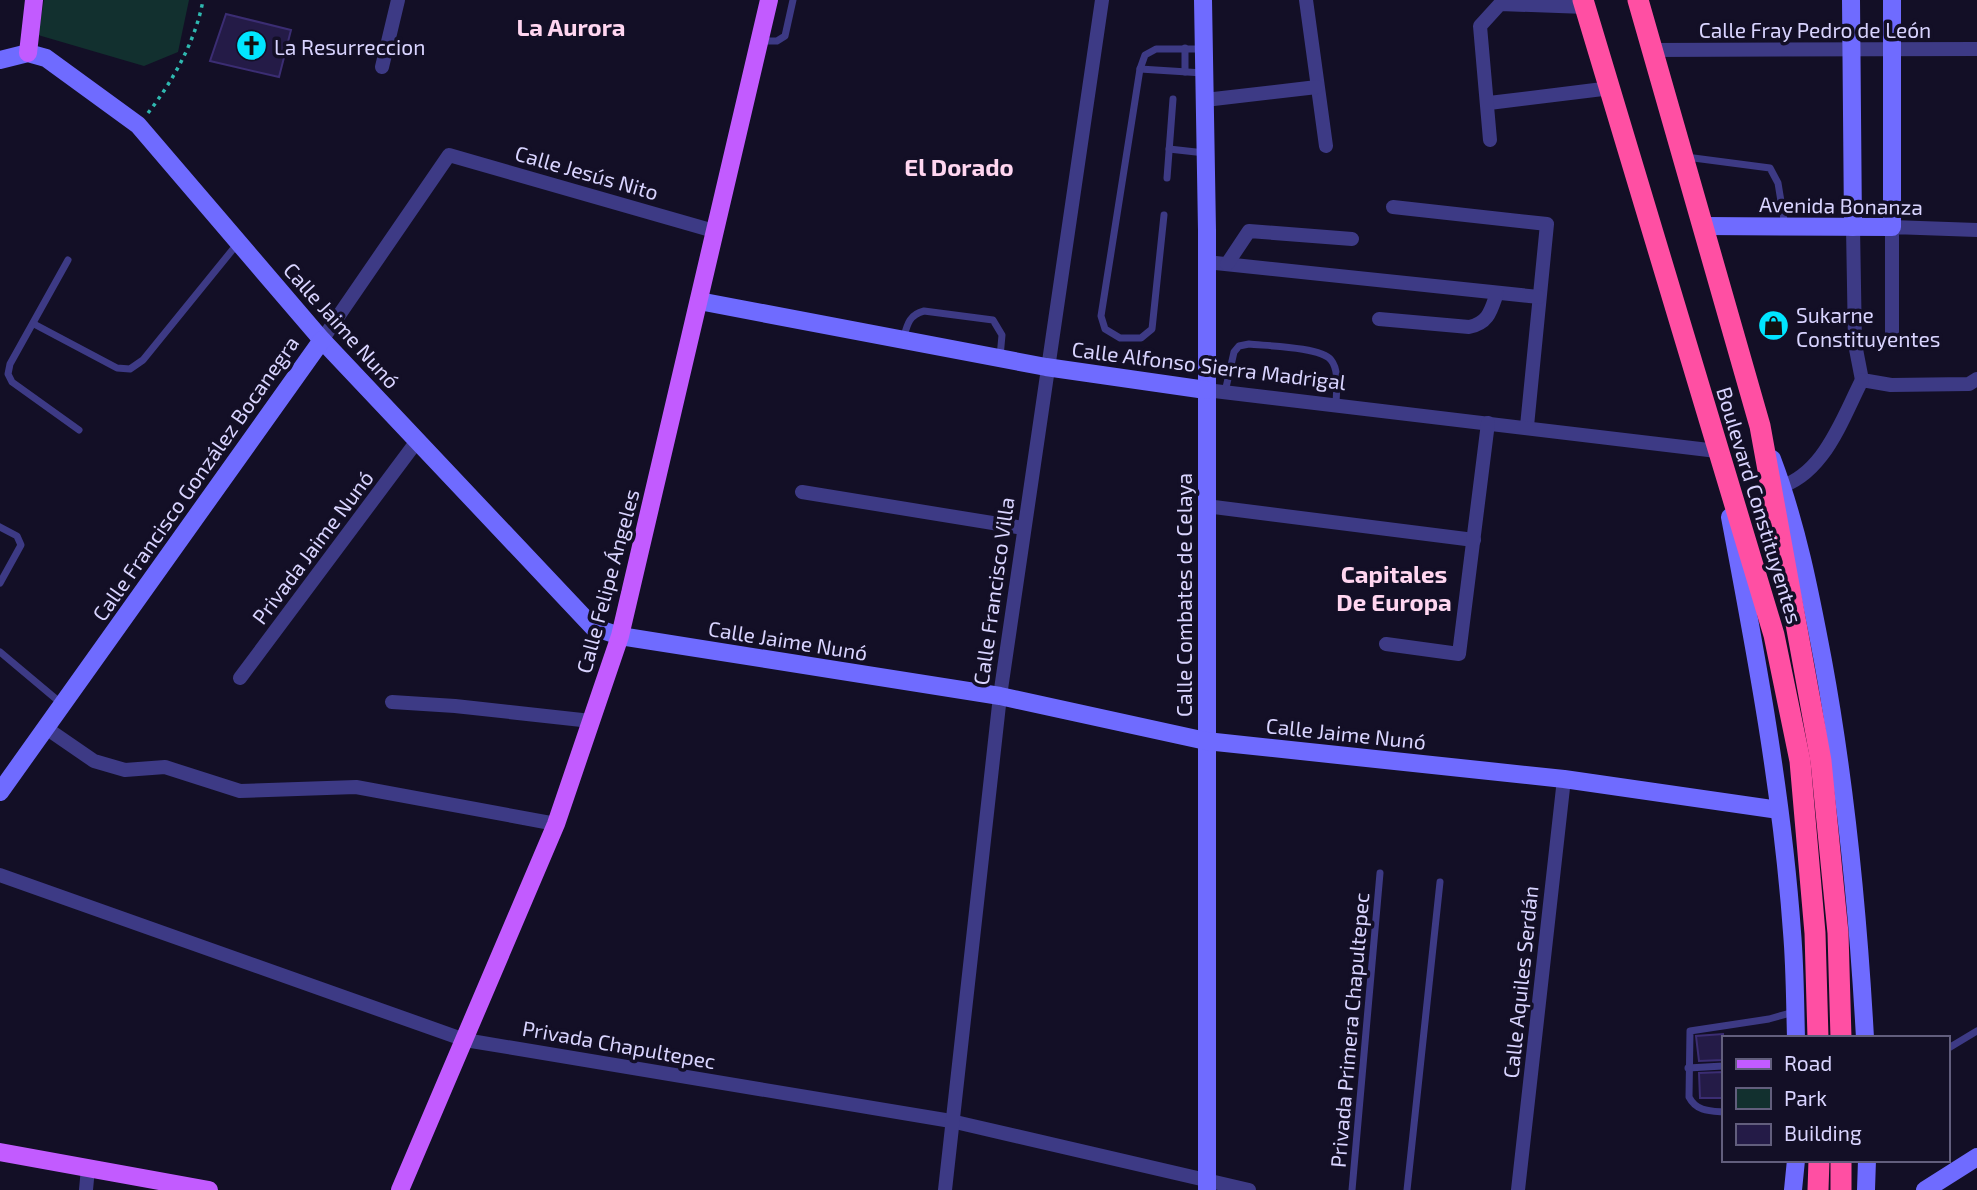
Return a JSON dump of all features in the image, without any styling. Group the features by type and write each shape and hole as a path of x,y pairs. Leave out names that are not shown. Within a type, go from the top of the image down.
{"highway":[{"name":"Boulevard Constituyentes","path":"1638,0 1705,226 1777,489 1821,761 1838,933 1841,1036"},
{"name":"Boulevard Constituyentes","path":"1585,4 1774,635 1798,749 1815,933 1818,1036"},
{"path":"1818,1190 1819,1162"},
{"path":"1840,1190 1842,1162"}],"main road":[{"path":"0,60 28,54 34,0"},
{"name":"Calle Felipe Ángeles","path":"400,1190 556,824 620,636 768,0"},
{"name":"Calle Combates de Celaya","path":"1203,0 1206,153 1207,1186"},
{"path":"1851,0 1853,227"},
{"path":"1892,0 1892,227"},
{"name":"Calle Jaime Nunó","path":"28,54 46,58 138,125 322,340 593,627 620,636 1000,696 1206,741 1564,779 1779,810"},
{"name":"Avenida Bonanza","path":"1705,226 1892,227"},
{"name":"Calle Alfonso Sierra Madrigal","path":"699,301 1046,367 1206,390"},
{"name":"Calle Francisco González Bocanegra","path":"0,792 322,340"},
{"path":"1717,451 1753,638 1779,810 1792,932 1796,1036"},
{"path":"1777,489 1805,565 1841,759 1859,931 1865,1036"},
{"path":"0,1152 209,1190"},
{"path":"1925,1190 1977,1157"},
{"path":"1793,1190 1796,1162"},
{"path":"1866,1190 1867,1162"}],"street":[{"path":"382,67 398,0"},
{"name":"Calle Francisco Villa","path":"945,1190 1000,696 1046,367 1102,0"},
{"path":"1306,0 1326,146"},
{"path":"1490,140 1489,103 1480,26 1500,4 1585,4"},
{"name":"Calle Fray Pedro de León","path":"1652,50 1977,49"},
{"path":"1205,100 1317,87"},
{"path":"1489,103 1611,88"},
{"name":"Calle Jesús Nito","path":"449,155 714,231"},
{"name":"Calle Francisco González Bocanegra","path":"322,340 449,155"},
{"path":"1394,207 1546,224 1527,426"},
{"path":"1777,489 1803,476 1823,455 1862,380 1855,345 1853,227"},
{"path":"1892,227 1892,340"},
{"name":"Avenida Bonanza","path":"1892,227 1977,230"},
{"path":"1227,264 1249,231 1352,239"},
{"path":"1206,262 1539,297"},
{"path":"1379,319 1469,327 1481,325 1489,317 1497,293"},
{"path":"1862,380 1891,385 1969,384 1977,379"},
{"name":"Calle Alfonso Sierra Madrigal","path":"1206,390 1527,426 1717,451"},
{"path":"1386,644 1459,654 1488,423"},
{"name":"Privada Jaime Nunó","path":"240,678 417,441"},
{"path":"802,492 1023,528"},
{"path":"1206,506 1474,540"},
{"path":"392,702 591,721"},
{"path":"46,728 94,761 125,770 165,767 240,791 356,788 556,824"},
{"name":"Calle Aquiles Serdán","path":"1518,1190 1564,779"},
{"name":"Privada Chapultepec","path":"0,875 465,1040 951,1121 1207,1186 1250,1190"},
{"path":"86,1190 88,1168"}],"lane":[{"path":"759,41 777,41 785,36 793,0"},
{"path":"1185,48 1185,72"},
{"path":"1164,215 1152,329 1141,338 1120,338 1105,330 1101,316 1140,69 1145,55 1156,49 1204,49"},
{"path":"1140,69 1204,73"},
{"path":"1167,178 1173,99"},
{"path":"1169,149 1206,153"},
{"path":"1684,156 1770,168 1778,183 1785,227"},
{"path":"34,324 117,368 130,369 143,359 238,242"},
{"path":"68,260 10,364 8,374 12,382 79,430"},
{"path":"903,341 914,313 924,311 993,320 1002,335 1000,358"},
{"path":"1225,392 1234,352 1239,346 1249,344 1322,353 1333,361 1336,374 1336,405"},
{"path":"0,527 17,536 21,545 0,583"},
{"path":"0,653 63,704"},
{"name":"Privada Primera Chapultepec","path":"1352,1190 1380,873"},
{"path":"1407,1190 1440,882"},
{"path":"1722,1112 1703,1110 1692,1105 1689,1097 1688,1068 1690,1031 1769,1019 1795,1012"},
{"path":"1949,1048 1977,1031"},
{"path":"1688,1068 1722,1066"}],"path":[{"path":"138,125 161,97 199,24 203,0"}],"green space":[{"path":"44,0 189,0 178,52 144,66 38,35"}],"building":[{"name":"La Resurreccion","path":"226,14 291,30 279,77 210,61"},
{"path":"1723,1034 1722,1060 1699,1061 1696,1036"},
{"path":"1722,1072 1722,1098 1700,1098 1699,1073"}],"place":[{"name":"La Resurreccion","path":"251,46"},
{"name":"Sukarne Constituyentes","path":"1773,326"}],"district":[{"name":"La Aurora","path":"571,26"},
{"name":"El Dorado","path":"959,166"},
{"name":"Capitales De Europa","path":"1394,587"}]}
